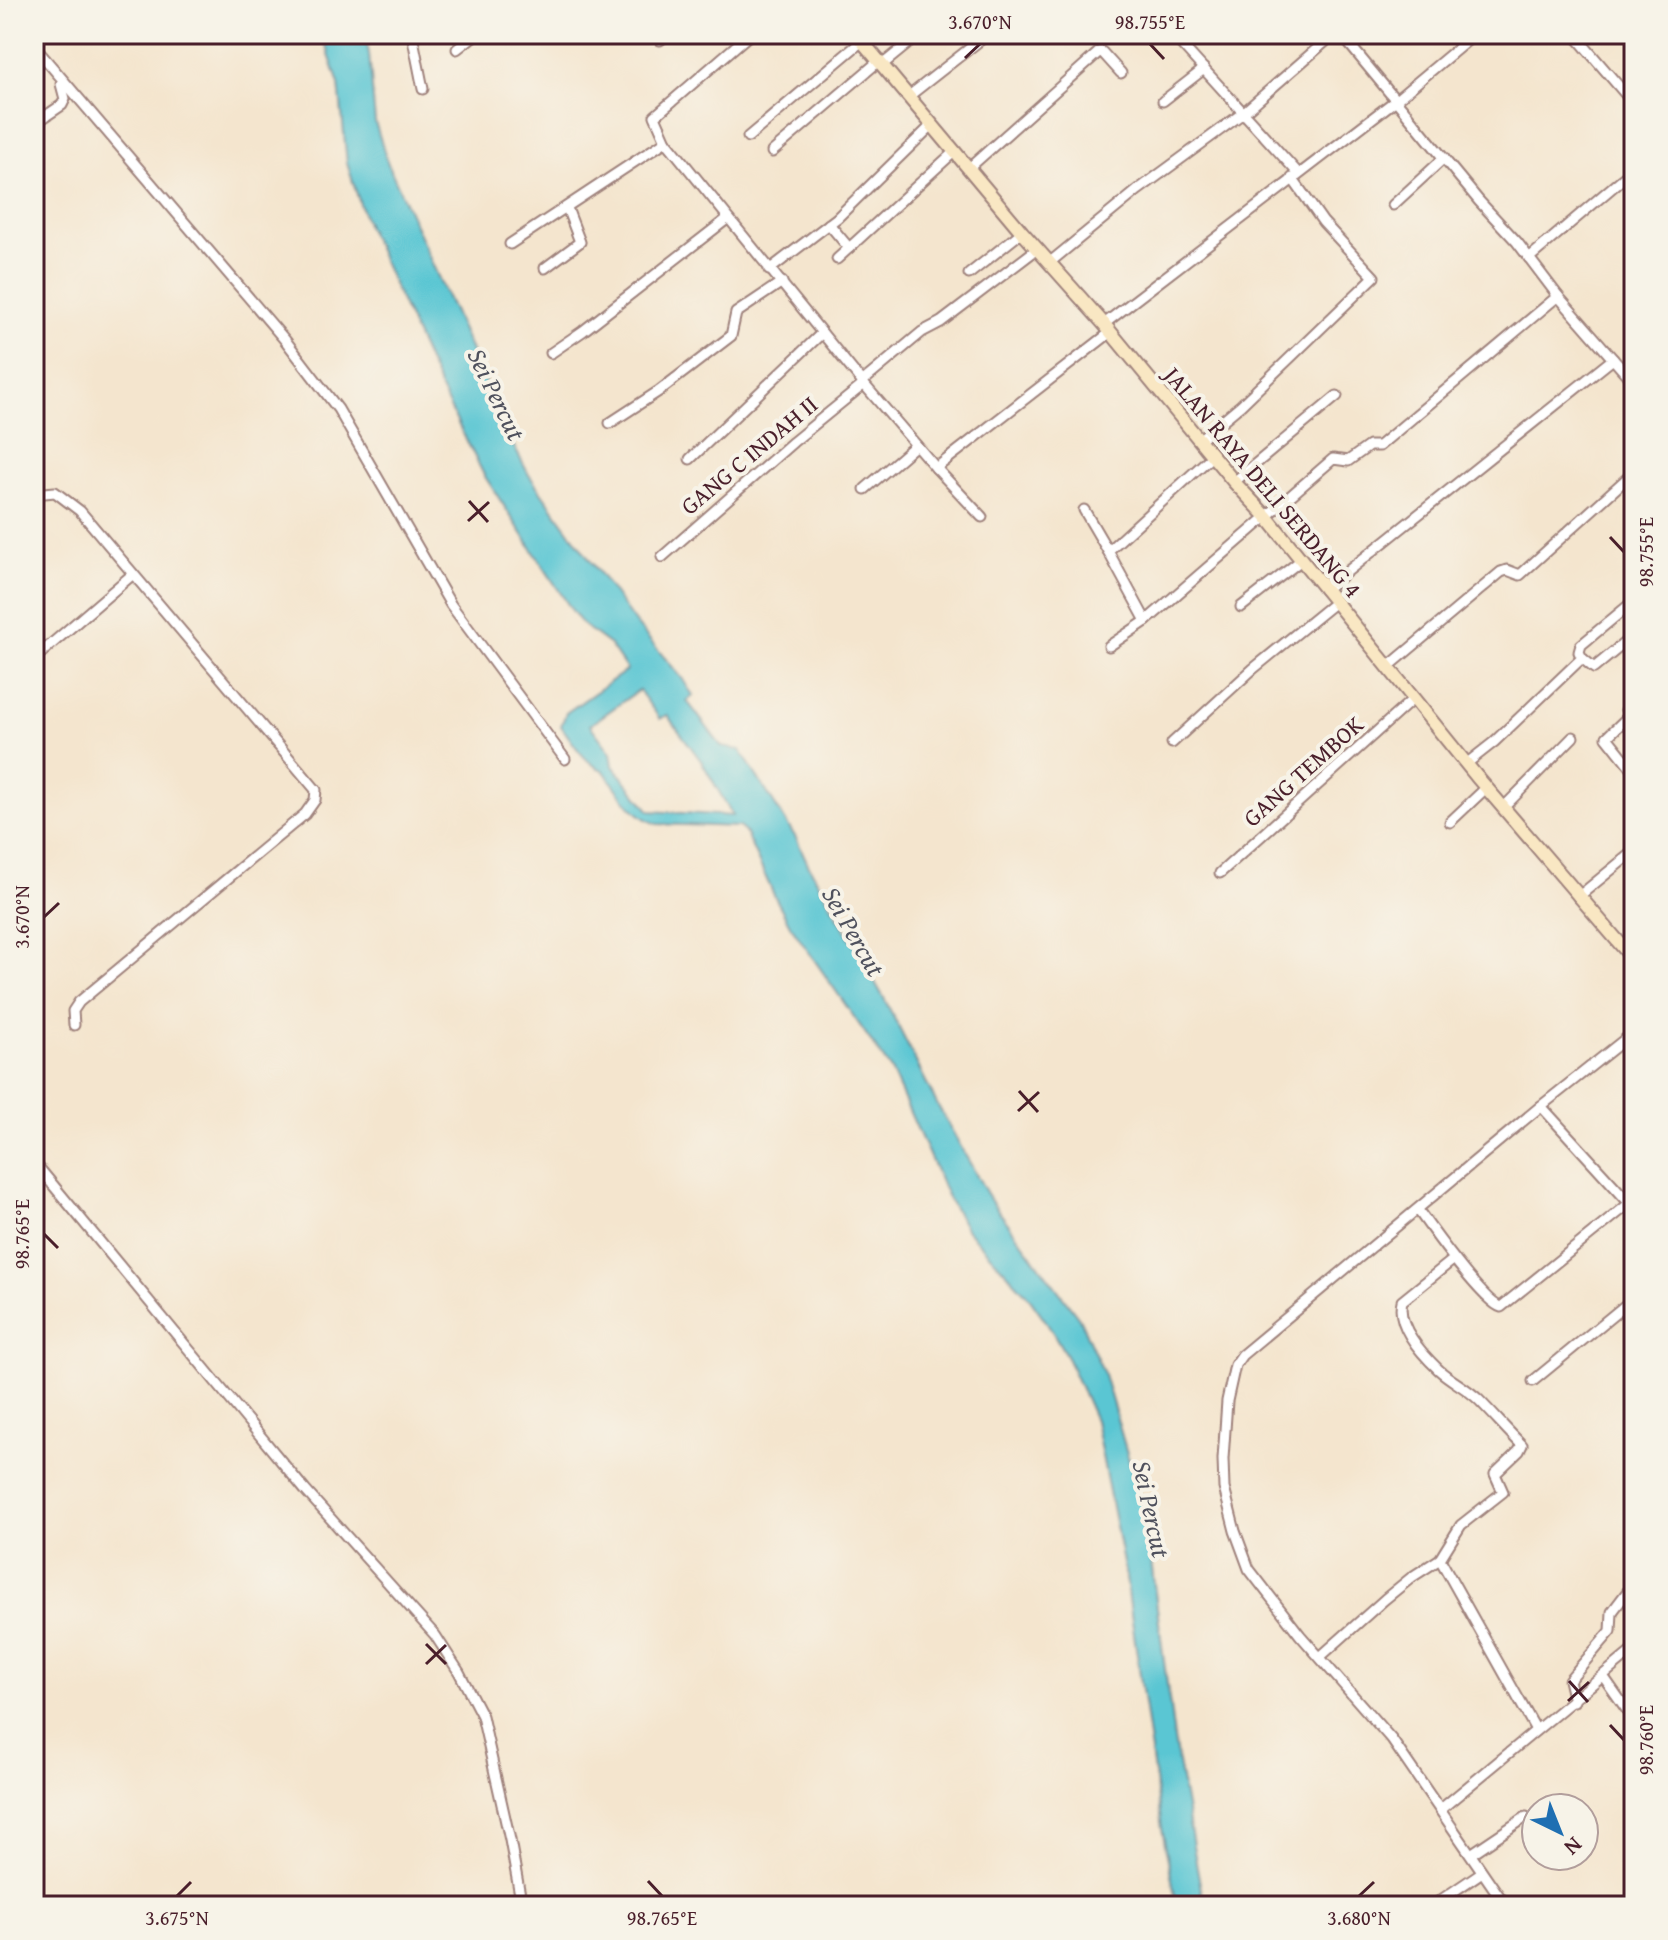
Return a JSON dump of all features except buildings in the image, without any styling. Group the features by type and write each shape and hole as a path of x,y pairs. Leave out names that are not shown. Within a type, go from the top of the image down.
{"street":[{"path":"412,34 423,89"},
{"path":"457,49 476,34"},
{"path":"750,34 655,116 655,121 666,141 727,219 782,282 862,384 982,517"},
{"path":"748,137 860,39 875,34"},
{"path":"772,152 920,34"},
{"path":"909,96 988,34"},
{"path":"1172,34 1243,113 1295,176 1323,222 1374,277 1241,405 1199,440"},
{"path":"1049,263 1138,190 1243,113 1334,34"},
{"path":"1341,34 1558,296 1613,359 1632,376"},
{"path":"936,468 1475,34"},
{"path":"1574,34 1634,104"},
{"name":"JALAN RAYA DELI SERDANG 4","path":"860,39 1266,516 1486,788 1578,897 1632,954"},
{"path":"34,46 285,340 338,409 451,605 565,759"},
{"path":"969,168 1099,51 1121,73"},
{"path":"1163,101 1204,69"},
{"path":"34,124 62,105 65,99 56,73"},
{"path":"769,270 829,224 932,125"},
{"path":"510,244 666,141"},
{"path":"837,259 955,151"},
{"path":"1393,205 1444,158"},
{"path":"1529,258 1634,169"},
{"path":"545,268 579,244 567,208"},
{"path":"551,353 727,219"},
{"path":"829,224 849,248"},
{"path":"969,274 1022,232"},
{"name":"GANG C INDAH II","path":"662,557 926,329 941,322 1037,249"},
{"path":"610,423 659,391 731,336 734,315 782,282"},
{"path":"1109,646 1146,621 1206,572 1333,459 1350,461 1369,446 1379,446 1558,296"},
{"path":"690,459 822,333"},
{"path":"1324,590 1613,359"},
{"path":"1234,482 1337,396"},
{"path":"865,489 916,445"},
{"path":"1108,551 1212,456"},
{"path":"1388,667 1501,572 1507,570 1520,575 1634,472"},
{"path":"34,494 55,492 80,511 316,790 315,800 305,814 79,1002 73,1011 74,1025"},
{"path":"1084,510 1146,621"},
{"path":"1241,607 1300,561"},
{"path":"34,659 133,574"},
{"path":"1634,601 1581,645 1579,652 1594,668 1634,635"},
{"path":"1172,743 1253,669 1334,603"},
{"path":"1466,764 1494,742 1582,658"},
{"name":"GANG TEMBOK","path":"1220,873 1413,699"},
{"path":"1626,710 1630,715 1607,737 1634,771"},
{"path":"1503,808 1573,737"},
{"path":"1450,822 1486,788"},
{"path":"1578,897 1634,851"},
{"path":"1506,1906 1392,1740 1249,1569 1224,1488 1223,1430 1231,1378 1242,1355 1634,1032"},
{"path":"1418,1210 1489,1302 1501,1307 1632,1205 1541,1106"},
{"path":"34,1162 305,1490 435,1635 482,1716 522,1906"},
{"path":"1320,1657 1385,1599 1440,1559 1461,1525 1503,1492 1495,1474 1522,1445 1477,1397 1433,1364 1404,1323 1400,1311 1402,1301 1454,1259"},
{"path":"1533,1381 1634,1298"},
{"path":"1440,1559 1536,1730"},
{"path":"1574,1701 1569,1680 1611,1631 1612,1612 1634,1583"},
{"path":"1441,1809 1631,1652"},
{"path":"1603,1676 1634,1720"},
{"path":"1471,1854 1520,1821"},
{"path":"1432,1906 1482,1872"}],"water":[{"path":"322,34 365,34 375,122 388,164 529,475 635,623 682,678 693,696 687,701 722,747 740,750 796,838 991,1201 1079,1318 1103,1371 1145,1515 1175,1746 1204,1906 1177,1906 1162,1828 1126,1578 1095,1420 1066,1355 1028,1296 967,1230 949,1200 891,1070 790,925 745,832 739,827 657,824 648,820 627,802 603,770 585,757 561,726 566,713 627,670 610,645 583,625 571,609 484,475 441,390 367,226 347,163 339,84","holes":["639,690 660,719 667,715 702,762 733,816 650,811 613,766 611,753 590,725"]}],"water label":[{"name":"Sei Percut","path":"497,394"},
{"name":"Sei Percut","path":"854,931"},
{"name":"Sei Percut","path":"1152,1509"}]}
